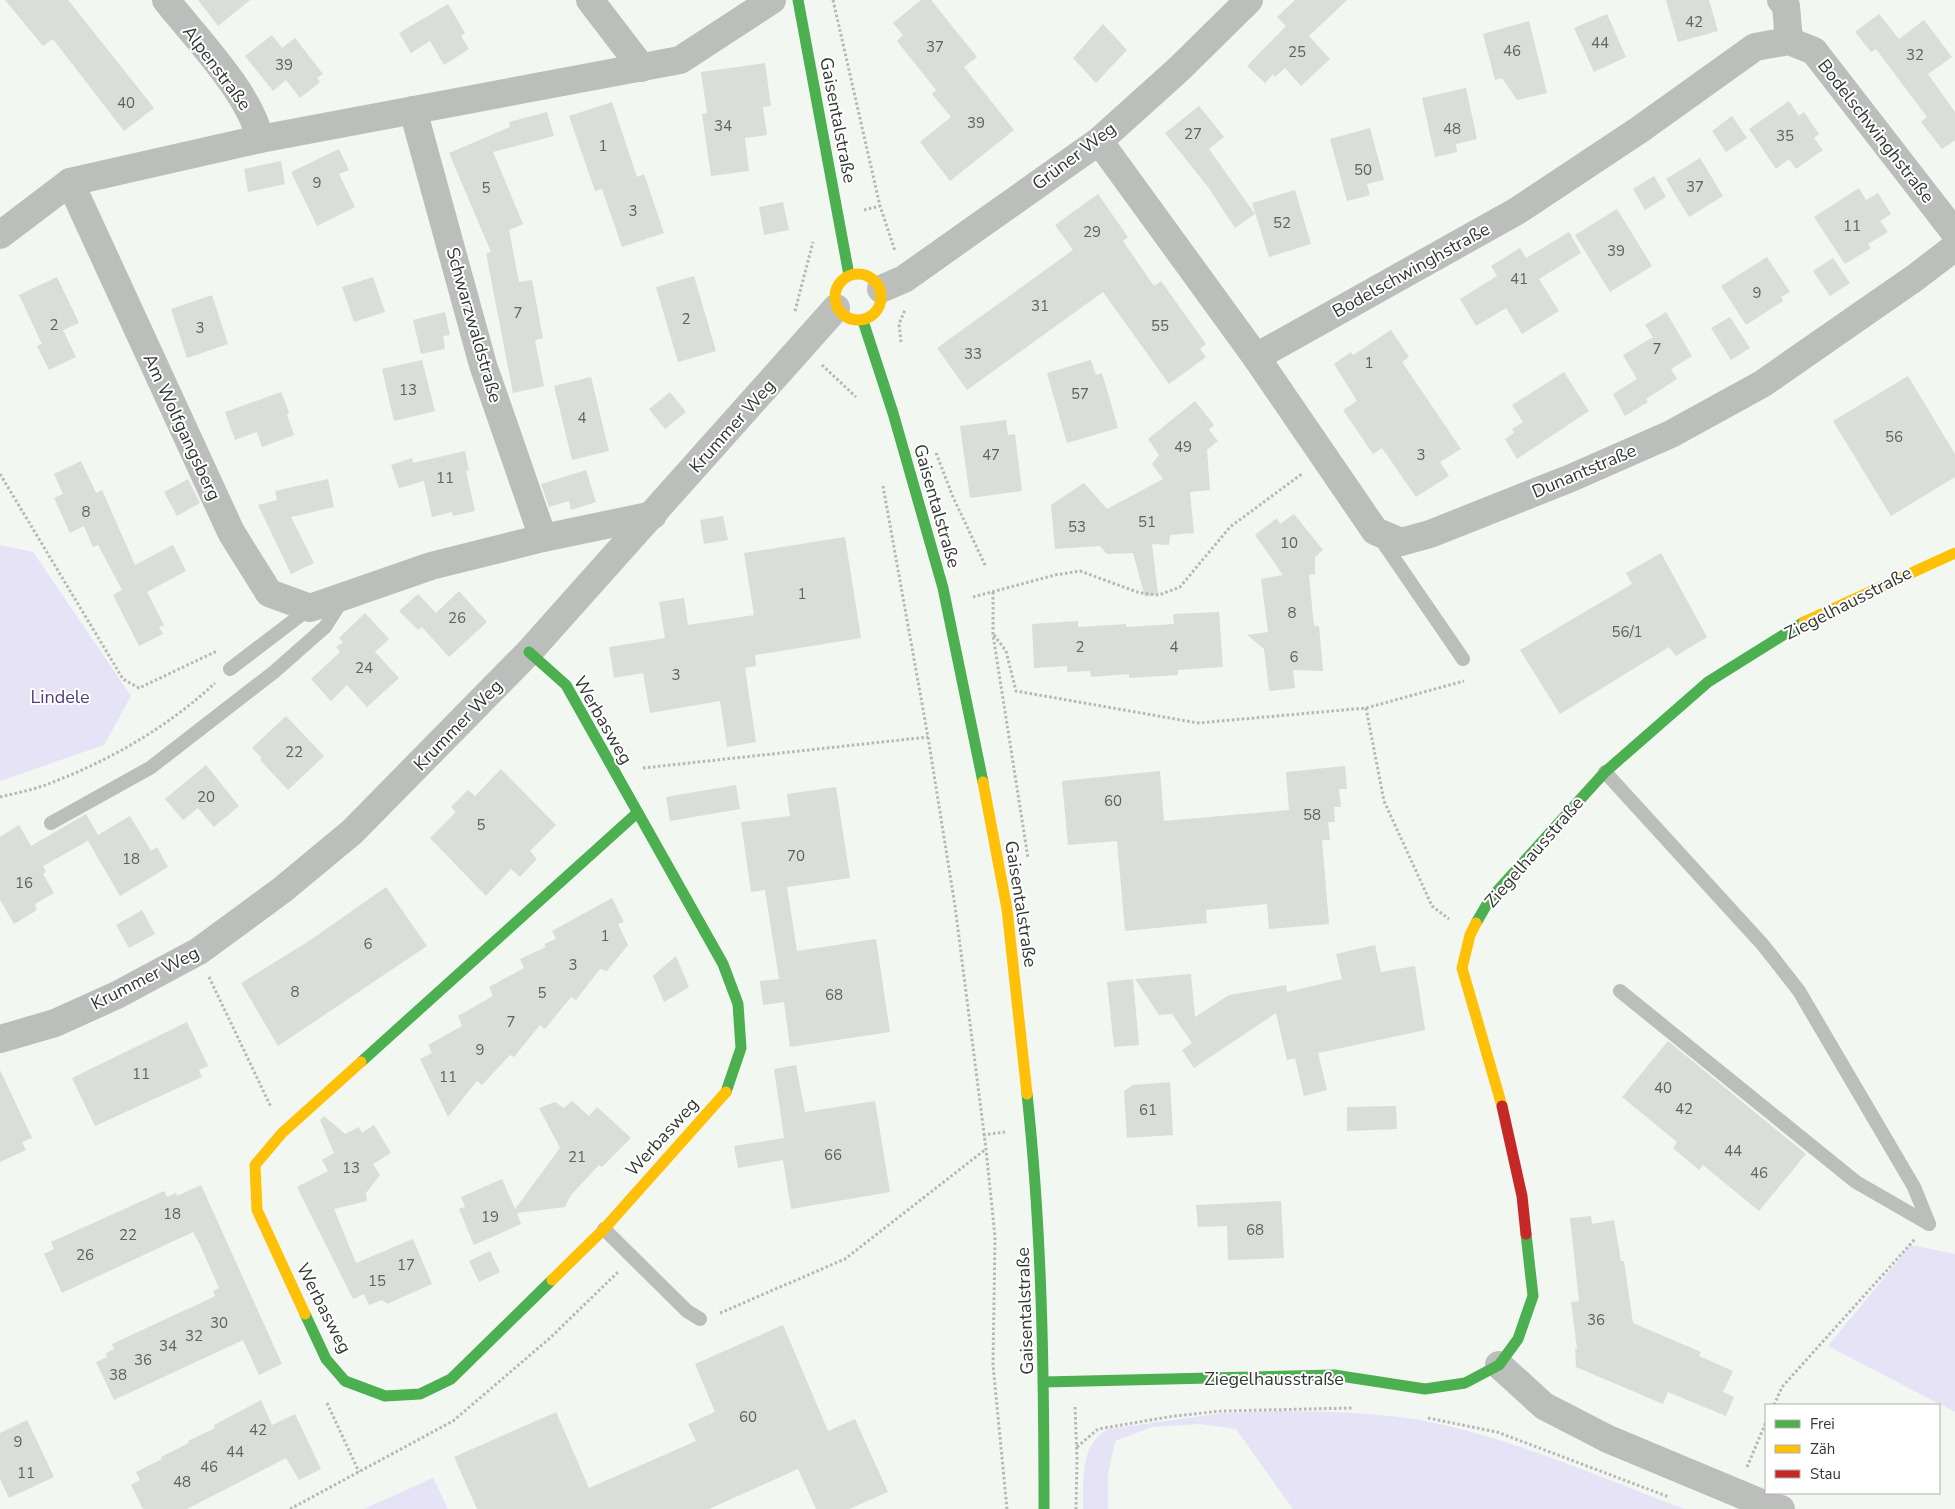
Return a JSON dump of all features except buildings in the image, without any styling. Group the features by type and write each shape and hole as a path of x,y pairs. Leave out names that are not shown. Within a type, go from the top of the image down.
{"street":[{"name":"Alpenstraße","path":"166,0 245,100 256,122 260,139"},
{"path":"590,0 642,68"},
{"path":"0,235 70,182 260,139 680,60 772,0"},
{"name":"Gaisentalstraße","path":"798,0 849,275"},
{"name":"Grüner Weg","path":"892,284 1099,141 1179,69 1249,0"},
{"path":"1781,0 1786,6 1789,41"},
{"name":"Bodelschwinghstraße","path":"1256,357 1517,211 1640,130 1756,47 1789,41 1814,51 1955,233"},
{"name":"Schwarzwaldstraße","path":"413,110 483,365 543,538"},
{"path":"1099,141 1256,357 1375,531"},
{"name":"Am Wolfgangsberg","path":"70,182 231,532 268,593 310,608"},
{"name":"Dunantstraße","path":"1375,531 1401,542 1430,534 1572,478 1671,434 1762,384 1916,277 1955,247"},
{"path":"849,275 866,275 877,281 892,284 878,310 872,317 863,321 845,317 836,308 835,293 839,284 849,275"},
{"name":"Krummer Weg","path":"0,1038 55,1022 117,994 199,951 282,890 352,832 529,652 836,308"},
{"name":"Gaisentalstraße","path":"863,321 893,413 943,588 958,654 1007,909 1037,1200 1044,1382 1044,1509"},
{"path":"310,608 431,566 543,538 653,515"},
{"name":"Ziegelhausstraße","path":"1044,1382 1334,1375 1425,1389 1465,1383 1499,1365 1518,1340 1532,1296 1522,1196 1501,1102 1462,968 1470,935 1490,899 1605,772 1708,682 1814,617 1955,553"},
{"name":"Werbasweg","path":"529,652 566,685 723,964 738,1004 741,1048 726,1092 604,1229 451,1379 420,1394 385,1396 345,1381 326,1359 257,1210 256,1164 282,1133 637,813"},
{"path":"1499,1365 1544,1406 1608,1439 1751,1499 1781,1509"}],"lane":[{"path":"1375,531 1463,659"},
{"path":"51,823 158,762 274,672 325,627 345,595"},
{"path":"230,669 310,608"},
{"path":"1605,772 1764,945 1799,992 1914,1187 1929,1224"},
{"path":"1620,991 1856,1182 1929,1224"},
{"path":"604,1229 687,1311 700,1319"}],"path":[{"path":"834,0 880,206 892,284 917,299 905,310 900,324 901,347"},
{"path":"815,234 789,333 856,397"},
{"path":"933,444 952,497 986,567"},
{"path":"969,598 1054,575 1080,571 1140,593 1159,595 1180,587 1230,527 1324,458"},
{"path":"0,474 123,679"},
{"path":"882,485 928,737 955,906 986,1149 995,1237 993,1365 1007,1509"},
{"path":"993,592 993,635 1016,771"},
{"path":"993,635 1006,651 1016,691 1198,722 1366,708 1475,678 1463,659"},
{"path":"0,798 47,785 117,753 190,706 230,669"},
{"path":"1366,708 1384,800 1432,906 1470,935"},
{"path":"614,771 928,737"},
{"path":"210,981 264,1092"},
{"path":"983,1135 1012,1132"},
{"path":"700,1319 717,1314 845,1259 986,1149"},
{"path":"1774,1404 1782,1387 1929,1224"},
{"path":"290,1509 453,1421 550,1338 633,1256"},
{"path":"345,1381 326,1400 359,1472"},
{"path":"1076,1509 1077,1448 1098,1429 1222,1411 1358,1409"},
{"path":"1422,1418 1496,1432 1674,1499"},
{"path":"1753,1453 1765,1424"}],"green space":[{"name":"Lindele","path":"0,545 33,552 131,696 104,745 0,781"},
{"path":"1911,1245 1955,1254 1955,1412 1828,1346"},
{"path":"1280,1411 1377,1415 1435,1423 1530,1450 1685,1509 1293,1509 1236,1429 1200,1424 1152,1427 1115,1441 1108,1475 1108,1509 1083,1509 1085,1464 1088,1454 1092,1444 1108,1429 1223,1413"},
{"path":"433,1478 448,1509 364,1509"}],"traffic: fast":[{"path":"798,0 849,275"},
{"path":"863,321 893,413 943,588 983,782"},
{"path":"1476,923 1490,899 1605,772 1708,682 1804,622"},
{"path":"529,652 566,685 723,964 738,1004 741,1048 726,1092"},
{"path":"361,1062 637,813"},
{"path":"1027,1094 1039,1249 1044,1509"},
{"path":"1044,1382 1334,1375 1425,1389 1465,1383 1499,1365 1518,1339 1533,1296 1526,1234"},
{"path":"305,1314 326,1359 345,1381 385,1396 420,1394 451,1379 552,1280"}],"traffic: slow":[{"path":"863,274 875,280 880,288 881,297 880,306 875,314 867,319 853,320 841,314 836,306 835,292 841,280 849,275 863,274"},
{"path":"1804,622 1955,553"},
{"path":"983,782 1007,909 1027,1094"},
{"path":"1476,923 1470,935 1462,968 1502,1106"},
{"path":"305,1314 257,1210 255,1165 282,1133 361,1062"},
{"path":"552,1280 604,1229 726,1092"}],"traffic: jam":[{"path":"1502,1106 1522,1196 1526,1234"}]}
